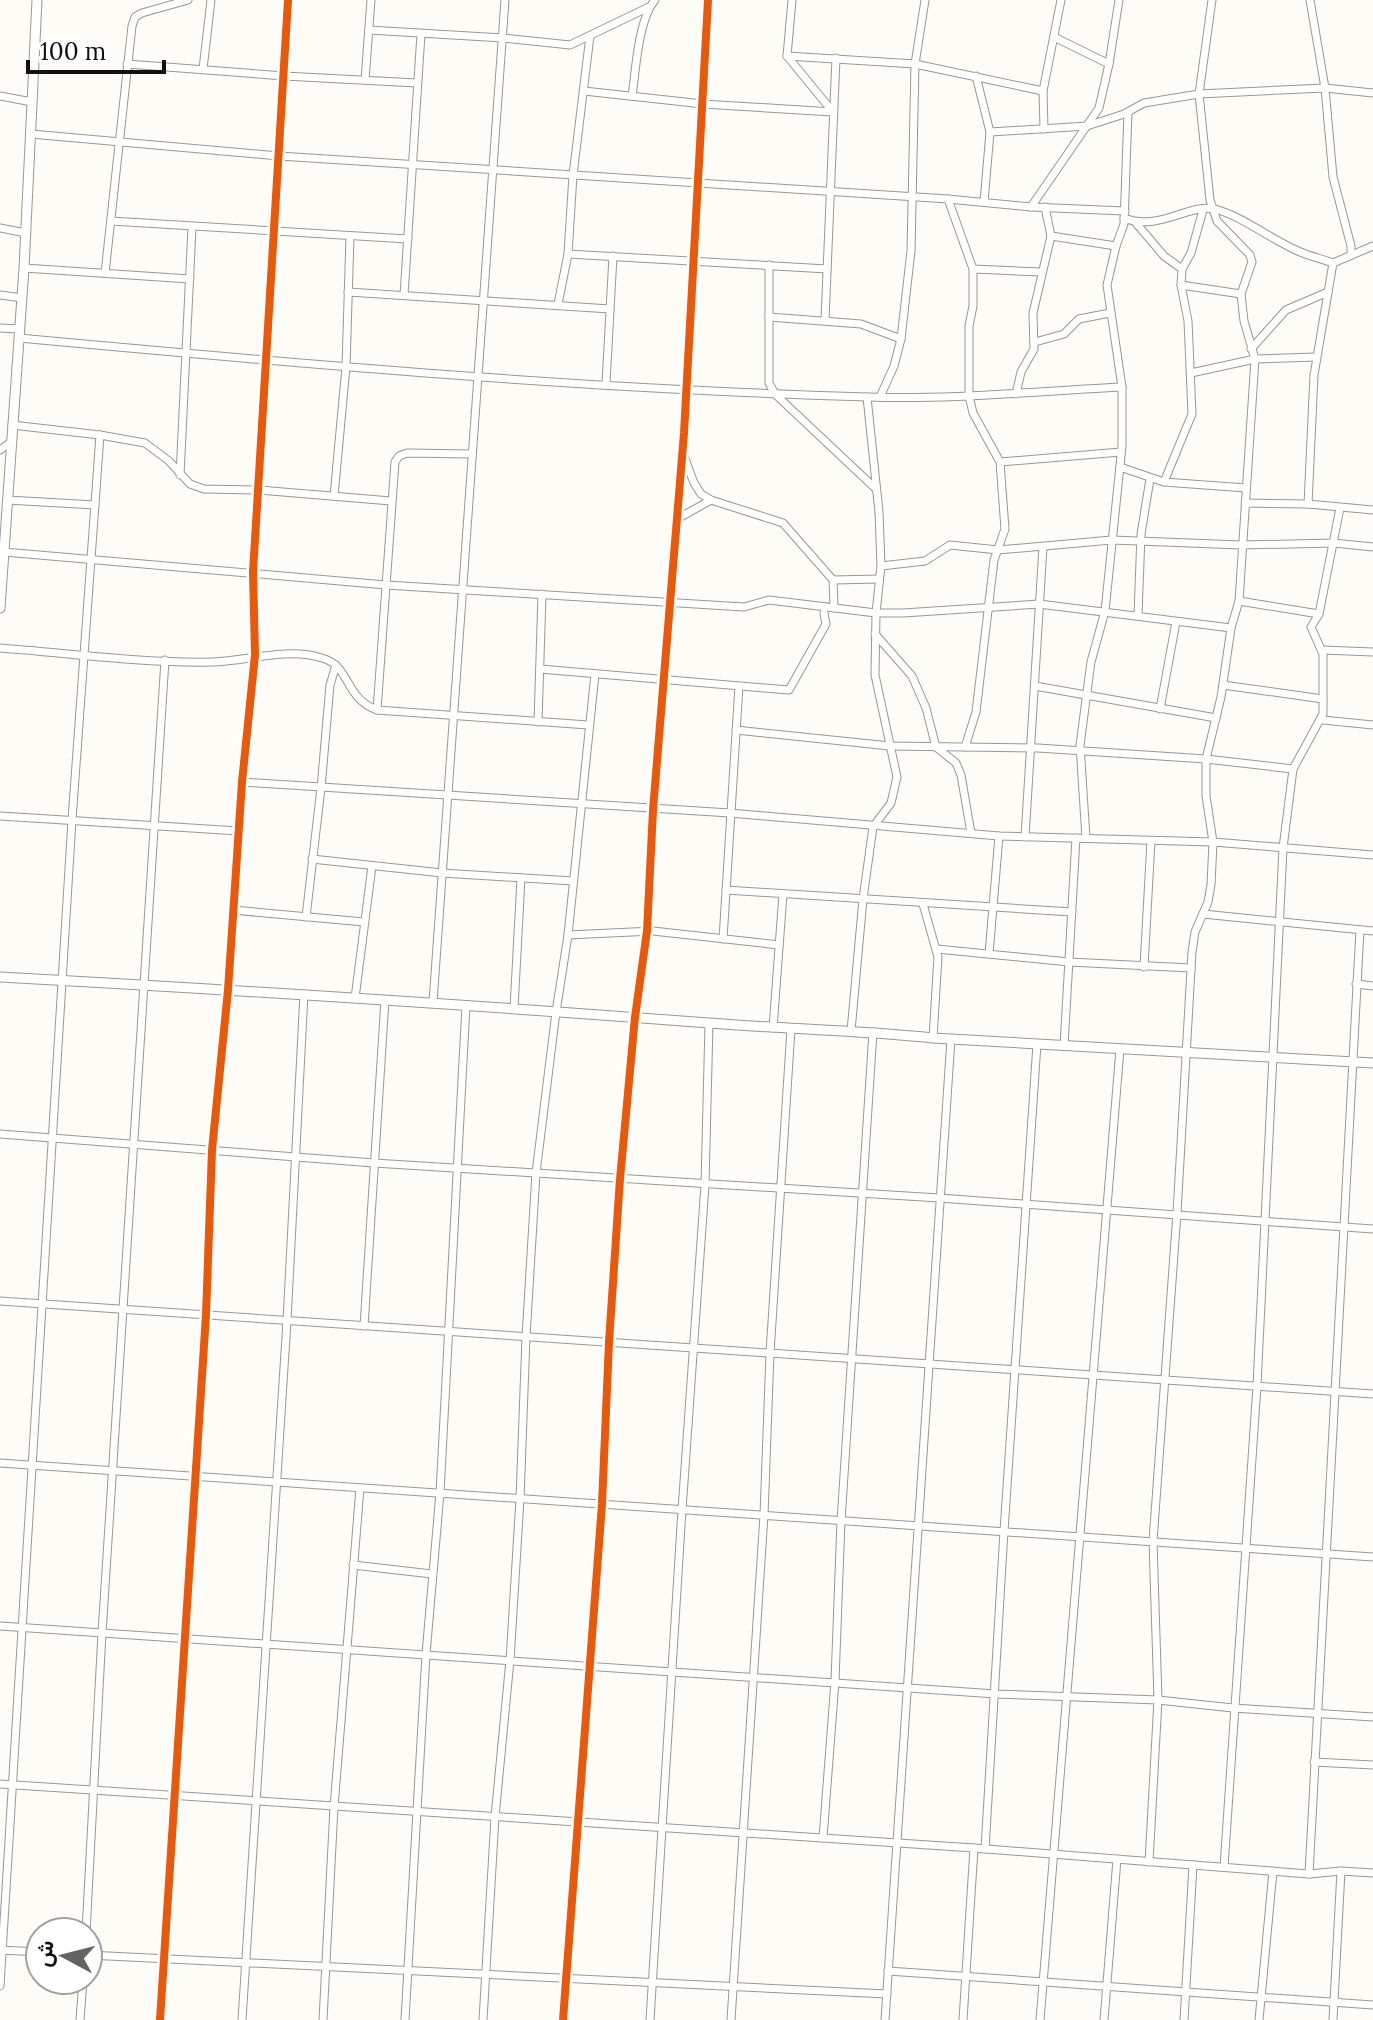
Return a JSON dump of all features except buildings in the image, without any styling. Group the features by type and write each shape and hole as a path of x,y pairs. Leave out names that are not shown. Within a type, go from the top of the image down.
{"street":[{"path":"0,608 24,268 37,0"},
{"path":"105,273 132,26 135,17 188,0"},
{"path":"203,69 211,0"},
{"path":"160,2020 206,1315 212,1150 255,655 253,572 288,0"},
{"path":"365,80 371,0"},
{"path":"433,1002 505,0"},
{"path":"369,30 570,45 649,7 655,0"},
{"path":"563,2020 602,1504 620,1179 635,1017 647,931 653,810 683,452 708,0"},
{"path":"792,0 787,56 833,112"},
{"path":"880,397 894,366 901,339 911,251 915,64 925,0"},
{"path":"1044,129 1043,91 1061,0"},
{"path":"1031,207 1099,108 1119,0"},
{"path":"1149,1862 1158,1700 1153,1541 1177,1213 1192,942 1210,893 1213,842 1206,796 1206,759 1239,601 1255,359 1244,321 1241,294 1252,262 1250,255 1217,221 1213,209 1199,94 1212,0"},
{"path":"1310,0 1325,88 1333,177 1351,254"},
{"path":"632,96 638,49 649,7"},
{"path":"404,295 421,34"},
{"path":"558,304 568,254 573,175 590,36"},
{"path":"1054,37 1109,64"},
{"path":"787,56 915,64 1043,91"},
{"path":"825,320 836,58"},
{"path":"127,64 417,83"},
{"path":"976,76 990,132 984,202"},
{"path":"990,132 1087,126 1144,103 1199,94 1325,88 1373,93"},
{"path":"584,91 703,104 833,112"},
{"path":"0,96 32,102"},
{"path":"1086,838 1080,751 1091,662 1105,611 1121,452 1122,387 1107,285 1122,234 1128,112"},
{"path":"31,134 279,156 832,191 1124,214 1136,223 1164,256 1182,269"},
{"path":"948,199 973,269 969,396 973,413 1000,462 1005,529 994,560 976,712 965,747"},
{"path":"1016,394 1021,372 1035,342 1033,313 1051,236 1045,207"},
{"path":"1136,223 1213,209 1299,252 1333,263 1373,246"},
{"path":"1164,482 1192,414 1188,321 1181,285 1182,269 1191,253 1203,210"},
{"path":"111,221 408,239"},
{"path":"0,228 26,233"},
{"path":"180,475 192,228"},
{"path":"334,496 346,367 350,236"},
{"path":"1051,236 1116,246"},
{"path":"568,254 827,269"},
{"path":"606,383 613,256"},
{"path":"1308,504 1316,357 1333,263"},
{"path":"769,265 769,383 775,394 876,489"},
{"path":"24,268 190,279"},
{"path":"973,269 1041,272"},
{"path":"1181,285 1241,294"},
{"path":"348,292 610,309"},
{"path":"1251,349 1286,310 1328,292"},
{"path":"0,295 22,298"},
{"path":"1035,342 1064,334 1079,319 1110,313"},
{"path":"769,317 861,324 901,339"},
{"path":"0,328 19,334 267,361 476,377 775,394 969,396 1122,387"},
{"path":"1191,373 1255,359 1316,357"},
{"path":"851,1031 873,827 891,803 896,786 875,675 876,613 881,566 867,397"},
{"path":"12,425 145,443 169,461 190,484 204,489 259,490 391,501"},
{"path":"0,1986 72,820 100,435"},
{"path":"0,450 11,442"},
{"path":"683,452 701,494 783,523 833,580 834,608"},
{"path":"1000,462 1121,452"},
{"path":"377,710 395,462 407,453 471,454"},
{"path":"1120,467 1164,482 1246,488"},
{"path":"1138,616 1140,541 1150,479"},
{"path":"677,519 711,500"},
{"path":"1245,503 1308,504 1373,510"},
{"path":"5,505 95,505"},
{"path":"1224,1867 1257,1386 1283,848 1293,769 1323,720 1322,650 1311,627 1319,614 1340,508"},
{"path":"881,566 925,561 950,545 998,550 1112,540 1241,545 1334,543 1373,547"},
{"path":"1025,837 1043,547"},
{"path":"4,552 386,585 744,607 769,600 876,613 1039,604 1231,628"},
{"path":"833,580 879,579"},
{"path":"538,722 542,594"},
{"path":"1239,601 1319,614"},
{"path":"540,669 789,690 826,624 824,613"},
{"path":"1160,709 1176,622"},
{"path":"875,634 912,676 926,708 936,747 951,758 961,775 971,833"},
{"path":"0,648 214,662 255,655 318,657 343,671 355,696 377,710 588,725"},
{"path":"1322,650 1373,652"},
{"path":"87,1916 102,1633 165,660"},
{"path":"306,917 330,685 336,665"},
{"path":"483,2020 495,1817 510,1660 536,1173 568,935 595,674"},
{"path":"1223,685 1323,699"},
{"path":"723,939 739,686"},
{"path":"1035,686 1216,718"},
{"path":"1323,720 1373,725"},
{"path":"736,730 890,746 1031,748 1206,759 1293,769"},
{"path":"242,782 730,813 999,836 1213,842 1373,855"},
{"path":"0,816 239,831"},
{"path":"989,954 999,836"},
{"path":"1064,1046 1076,838"},
{"path":"1144,967 1151,841"},
{"path":"312,859 442,873 573,881"},
{"path":"355,998 372,866"},
{"path":"514,1008 521,878"},
{"path":"726,890 1072,912"},
{"path":"773,1028 783,894"},
{"path":"923,904 938,957 933,1038"},
{"path":"233,910 364,922"},
{"path":"1203,914 1373,931"},
{"path":"1309,1874 1360,930"},
{"path":"568,935 647,931 779,945"},
{"path":"937,949 1069,962 1191,968"},
{"path":"0,977 433,1002 773,1028 1373,1063"},
{"path":"1356,984 1373,986"},
{"path":"242,2020 287,1321 304,994"},
{"path":"364,1326 385,1000"},
{"path":"405,2020 426,1654 440,1493 466,1005"},
{"path":"650,2020 705,1185 709,1023"},
{"path":"731,2020 764,1515 770,1353 791,1029"},
{"path":"823,1838 873,1032"},
{"path":"885,2020 951,1039"},
{"path":"985,1849 1037,1044"},
{"path":"1040,2020 1120,1049"},
{"path":"0,1134 374,1163 1177,1213 1373,1229"},
{"path":"0,1301 1373,1394"},
{"path":"0,1463 1373,1557"},
{"path":"323,2020 334,1807 360,1488"},
{"path":"353,1565 432,1574"},
{"path":"0,1626 996,1694 1158,1700 1373,1717"},
{"path":"1314,1762 1373,1765"},
{"path":"0,1784 974,1848 1309,1874 1341,1871 1373,1873"},
{"path":"963,2020 974,1848"},
{"path":"1104,2020 1117,1859"},
{"path":"1184,2020 1193,1865"},
{"path":"1259,2020 1273,1871"},
{"path":"1333,2020 1341,1871"},
{"path":"1,1950 24,1951"},
{"path":"104,1956 887,1994"},
{"path":"888,1971 1373,2005"},
{"path":"80,2020 82,1996"}],"cycle path":[{"path":"160,2020 206,1315 212,1150 255,655 253,572 288,0"},
{"path":"563,2020 602,1504 620,1179 635,1017 647,931 653,810 684,433 708,0"}]}
